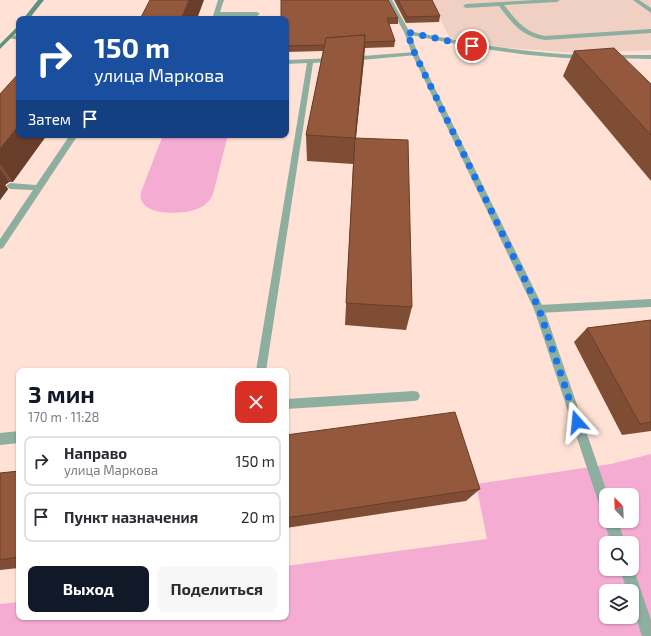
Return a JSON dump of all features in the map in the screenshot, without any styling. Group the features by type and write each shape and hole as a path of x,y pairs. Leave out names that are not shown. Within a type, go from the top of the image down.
{"main road":[{"path":"28,16 41,0"},
{"path":"0,48 16,30"}],"street":[{"path":"216,16 221,0"},
{"path":"389,0 407,32 415,54 539,309 599,488"},
{"path":"466,6 557,0"},
{"path":"636,0 651,11"},
{"path":"500,4 522,30 536,37 545,38 651,31"},
{"path":"230,16 257,14"},
{"path":"407,32 459,44 509,51 567,57 589,57"},
{"path":"10,37 16,38"},
{"path":"345,59 415,54"},
{"path":"604,57 651,57"},
{"path":"618,58 624,63"},
{"path":"289,62 337,59"},
{"path":"261,368 310,61"},
{"path":"0,246 72,138"},
{"path":"10,186 39,188"},
{"path":"539,309 651,303"},
{"path":"289,404 414,396"},
{"path":"0,439 16,437"},
{"path":"629,576 649,636"}],"shaded area":[{"path":"430,0 651,0 651,50 579,53 507,48 450,38"},
{"path":"162,138 227,138 213,194 207,203 200,208 172,213 153,210 146,206 141,200 141,192"},
{"path":"651,454 651,636 0,636 0,604 16,602 16,620 289,620 289,566 487,539 476,484 611,464"}],"building":[{"path":"150,0 189,0 182,16 142,16"},
{"path":"281,0 388,0 398,18 387,18 395,41 365,42 364,47 365,35 326,38 325,45 289,46 289,16 281,16"},
{"path":"398,0 432,0 440,16 407,17"},
{"path":"365,35 355,138 306,135 326,38"},
{"path":"614,48 651,84 651,135 574,51"},
{"path":"16,76 16,129 0,149 0,94"},
{"path":"355,138 408,140 412,307 346,303"},
{"path":"651,320 651,422 640,424 587,328"},
{"path":"455,412 480,489 289,518 289,435"},
{"path":"16,471 16,557 0,560 0,473"}],"route":[{"path":"472,46 407,32 415,54 539,309 577,422"}]}
